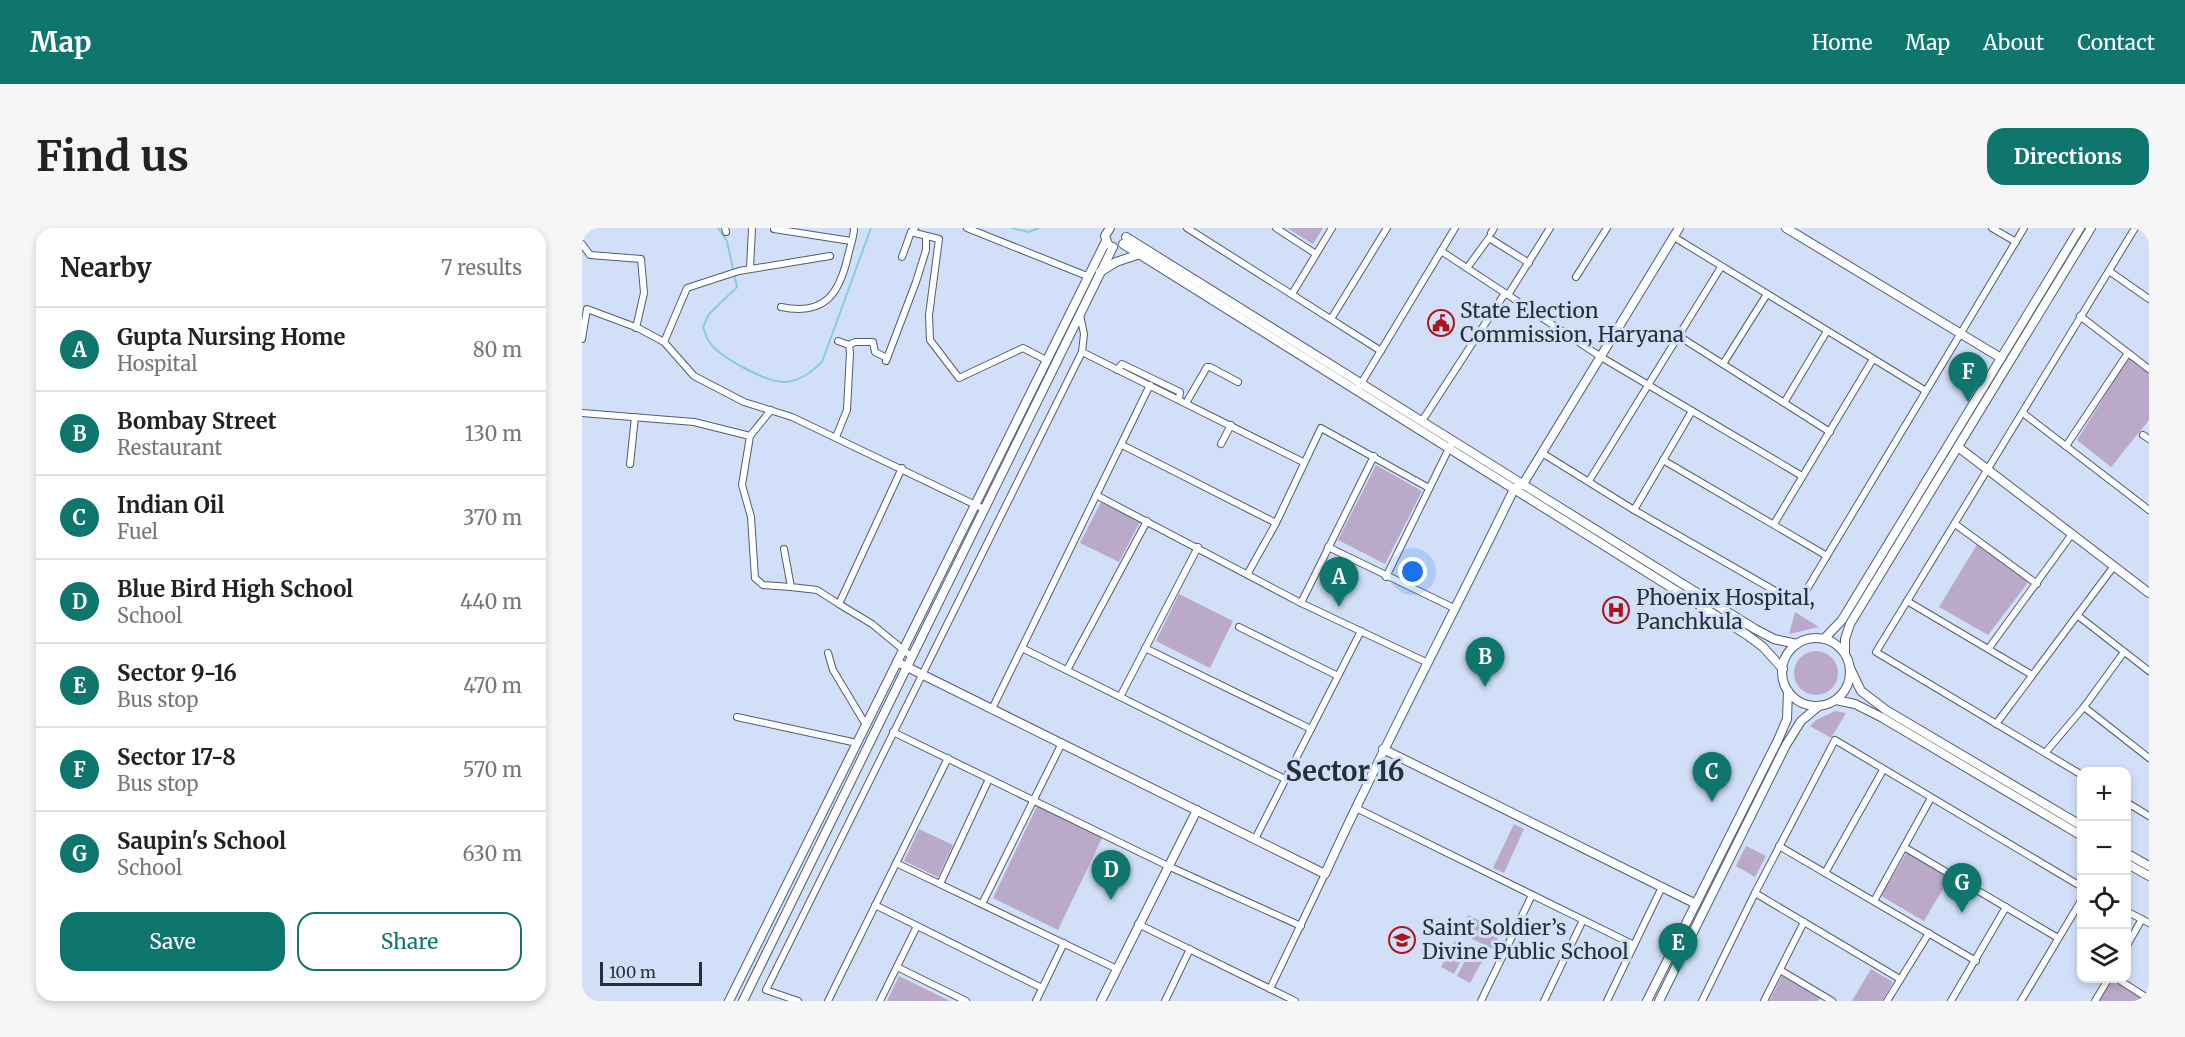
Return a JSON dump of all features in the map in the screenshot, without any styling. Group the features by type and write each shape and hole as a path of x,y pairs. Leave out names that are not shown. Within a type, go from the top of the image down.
{"street":[{"path":"750,268 752,228"},
{"path":"773,228 814,232 851,241"},
{"path":"781,307 800,311 821,305 827,300 843,278 854,228"},
{"path":"967,228 1087,276"},
{"path":"743,1001 1100,272 1110,244 1106,233 1110,228"},
{"path":"1186,228 1381,351"},
{"path":"1276,228 1316,254"},
{"path":"1292,294 1332,228"},
{"path":"1331,319 1388,228"},
{"path":"1359,387 1455,228"},
{"path":"1422,421 1529,263 1550,228"},
{"path":"1576,278 1607,228"},
{"path":"1270,989 1383,749 1456,609 1514,489 1523,484 1679,228"},
{"path":"1786,228 2001,358"},
{"path":"1992,228 2016,242"},
{"path":"1542,453 1634,510 1798,604 2024,228"},
{"path":"1824,639 1842,620 2080,228"},
{"path":"2077,823 1886,710 1861,691 1845,654 1845,639 1850,624 2091,228"},
{"path":"2077,772 1876,652 2135,228"},
{"path":"1122,229 1124,240 1140,254 1359,387 1422,421 1514,489 1747,635 1763,647 1783,669"},
{"path":"902,257 913,230 939,239 929,315 930,340 959,378 1023,348 1046,360"},
{"path":"838,341 849,345 855,342 873,342 875,352 887,360 920,272 926,250 926,236"},
{"path":"1674,237 1926,391"},
{"path":"1467,268 1490,238 1529,263"},
{"path":"729,1001 976,505 1087,276 1110,244 1124,240 1451,444 1523,484 1755,629 1774,639 1797,644"},
{"path":"582,244 590,255 641,259 644,293 636,328"},
{"path":"1441,251 1601,357 1802,476"},
{"path":"1100,272 1140,254"},
{"path":"664,342 687,288 750,268 830,256"},
{"path":"1589,481 1646,385 1722,267"},
{"path":"2109,271 2149,299"},
{"path":"1723,364 1767,294"},
{"path":"582,339 588,309 636,328 664,342 694,376 744,402 771,410 836,437 984,509"},
{"path":"798,1001 766,990 921,673 1082,352 1084,334 1080,314"},
{"path":"2080,316 2149,369"},
{"path":"1784,403 1827,331"},
{"path":"1677,336 1830,432"},
{"path":"836,437 847,410 849,345"},
{"path":"1082,352 1304,462"},
{"path":"2066,446 2128,353"},
{"path":"1774,524 1873,359"},
{"path":"1117,370 1122,363 1180,392 1179,399"},
{"path":"1186,403 1207,367 1238,382"},
{"path":"992,709 1150,385"},
{"path":"771,410 750,436 742,484 751,517 754,573 758,582 763,585 817,590 872,624 912,657"},
{"path":"1634,510 1692,411"},
{"path":"582,413 694,422 750,436"},
{"path":"2023,413 2149,510"},
{"path":"630,464 635,417"},
{"path":"1221,444 1230,425"},
{"path":"1248,573 1276,523 1321,428 1429,488"},
{"path":"2143,435 2149,440"},
{"path":"1386,577 1451,444"},
{"path":"1122,445 1276,523"},
{"path":"1958,447 2149,593"},
{"path":"1300,603 1374,456"},
{"path":"1663,460 1827,556"},
{"path":"839,604 902,468"},
{"path":"1096,495 1248,573 1300,603 1428,663"},
{"path":"1067,670 1147,521"},
{"path":"1955,524 2037,584"},
{"path":"1989,648 2072,534"},
{"path":"1120,697 1198,547"},
{"path":"1328,547 1456,609"},
{"path":"784,549 792,587"},
{"path":"1996,724 2114,566"},
{"path":"1907,601 2032,675"},
{"path":"2077,615 2149,671"},
{"path":"1239,627 1336,675"},
{"path":"1255,839 1360,631"},
{"path":"1647,1001 1787,718 1788,691 1783,669 1787,655 1797,644 1811,639 1824,639 1837,645 1845,654"},
{"path":"1022,648 1285,779"},
{"path":"1145,648 1311,729"},
{"path":"2045,753 2084,707 2124,652"},
{"path":"828,653 834,670 866,725"},
{"path":"897,662 1325,874"},
{"path":"1836,700 1848,684 1850,669"},
{"path":"1788,691 1798,701 1819,706"},
{"path":"1659,1001 1786,745 1801,721 1819,706 1836,700 1854,704 1881,717 2077,833"},
{"path":"2084,707 2149,758"},
{"path":"737,717 857,742"},
{"path":"893,732 1168,866 1301,926"},
{"path":"1702,1001 1755,893 1835,740 2077,884"},
{"path":"982,904 1062,743"},
{"path":"1383,749 1696,904"},
{"path":"828,1001 948,758"},
{"path":"1825,873 1883,770"},
{"path":"940,884 989,779"},
{"path":"1874,901 1932,798"},
{"path":"2131,805 2149,816"},
{"path":"1356,808 1634,945"},
{"path":"1101,1001 1197,810"},
{"path":"1779,846 1976,961"},
{"path":"1904,847 2058,938"},
{"path":"2131,855 2149,866"},
{"path":"896,863 1117,969"},
{"path":"2131,865 2149,876"},
{"path":"1607,1001 1662,887"},
{"path":"1755,893 1900,979"},
{"path":"1481,1001 1532,895"},
{"path":"875,904 1042,988"},
{"path":"1951,1001 2006,907"},
{"path":"2021,1001 2077,907"},
{"path":"2131,913 2149,923"},
{"path":"2131,940 2142,919"},
{"path":"1544,1001 1583,920"},
{"path":"1764,1001 1804,922"},
{"path":"1138,924 1295,1001"},
{"path":"880,1001 917,926"},
{"path":"1887,1001 1929,933"},
{"path":"1036,1001 1064,943"},
{"path":"1166,1000 1190,949"},
{"path":"897,967 966,1001"},
{"path":"1780,970 1823,998 1832,1001"},
{"path":"2095,1001 2106,983"},
{"path":"2124,983 2149,999"}],"shaded area":[{"path":"1287,228 1323,228 1313,244"},
{"path":"2129,357 2149,372 2149,420 2111,467 2077,440"},
{"path":"1376,465 1422,491 1385,564 1338,540"},
{"path":"1101,502 1140,522 1119,562 1080,543"},
{"path":"1978,543 2029,581 1988,635 1939,607"},
{"path":"1179,594 1233,621 1210,668 1156,641"},
{"path":"1795,612 1819,627 1789,634"},
{"path":"1816,651 1825,652 1832,657 1837,664 1837,682 1832,689 1825,694 1816,695 1807,694 1800,689 1795,682 1794,673 1795,664 1800,657 1807,652"},
{"path":"1835,711 1846,713 1831,738 1810,726 1816,720"},
{"path":"1038,804 1103,836 1058,930 993,898"},
{"path":"1514,824 1524,829 1504,873 1493,868"},
{"path":"919,829 953,845 938,877 904,861"},
{"path":"1746,846 1766,856 1755,877 1736,866"},
{"path":"1907,852 1950,877 1924,921 1881,896"},
{"path":"1468,915 1501,931 1493,949 1460,933"},
{"path":"1455,941 1468,948 1454,974 1441,967"},
{"path":"1471,949 1485,956 1470,983 1457,976"},
{"path":"1871,969 1893,982 1882,1001 1852,1001"},
{"path":"899,976 950,1001 887,1001"},
{"path":"1782,976 1820,998 1818,1001 1769,1001"},
{"path":"2109,983 2121,983 2149,999 2149,1001 2099,1001"}],"waterway":[{"path":"718,228 727,241 737,287 709,314 703,327 707,339 713,347 744,368 767,378 786,382 802,377 822,362 871,228"},
{"path":"1012,228 1028,232 1039,228"}],"place":[{"name":"State Election Commission, Haryana","path":"1441,323"},
{"name":"Sector 17-8","path":"1968,402"},
{"name":"Gupta Nursing Home","path":"1339,607"},
{"name":"Phoenix Hospital, Panchkula","path":"1616,610"},
{"name":"Bombay Street","path":"1485,687"},
{"name":"Indian Oil","path":"1712,802"},
{"name":"Blue Bird High School","path":"1111,900"},
{"name":"Saupin's School","path":"1962,913"},
{"name":"Saint Soldier’s Divine Public School","path":"1402,940"},
{"name":"Sector 9-16","path":"1678,973"}],"district":[{"name":"Sector 16","path":"1345,772"}]}
